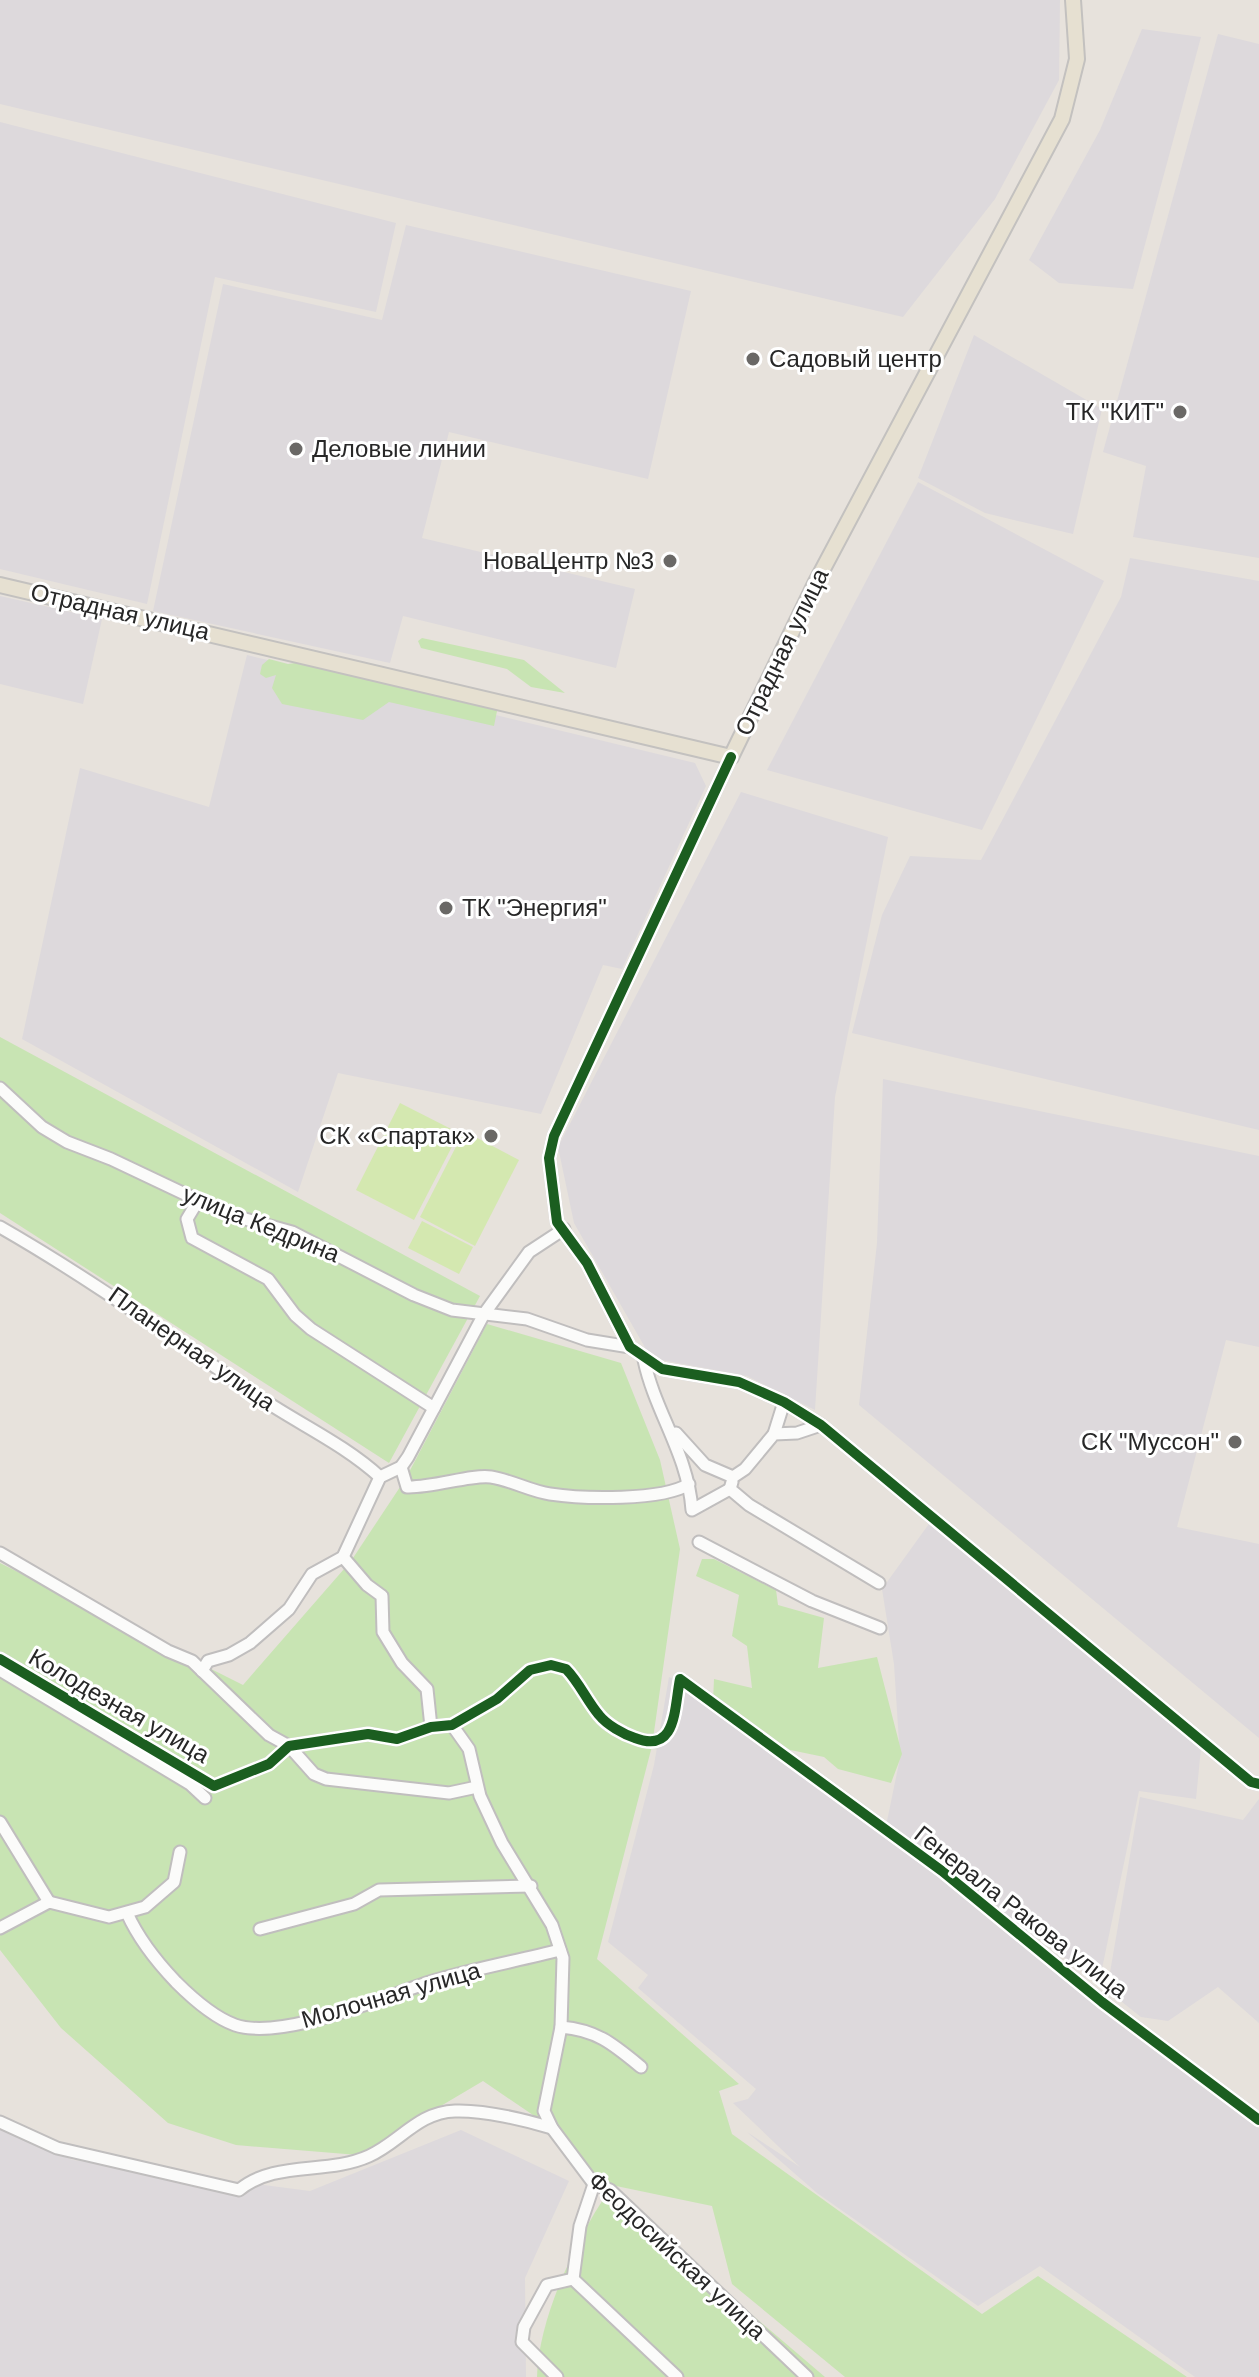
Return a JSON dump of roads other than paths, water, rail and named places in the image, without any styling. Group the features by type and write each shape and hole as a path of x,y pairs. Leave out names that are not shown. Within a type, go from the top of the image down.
{"main road":[{"name":"Отрадная улица","path":"0,585 731,757 816,582 1062,119 1077,59 1073,0"}],"street":[{"path":"731,757 554,1136 549,1158 557,1222 587,1263 630,1347 644,1360 662,1369 739,1382 784,1402 821,1425 1251,1782 1259,1784"},
{"name":"улица Кедрина","path":"0,1088 42,1127 67,1142 227,1214 292,1232 439,1305 527,1319 587,1340 630,1347"},
{"path":"199,1199 187,1219 192,1238 268,1279 295,1315 311,1329 434,1408"},
{"name":"Планерная улица","path":"0,1227 98,1284 131,1311 380,1477"},
{"path":"202,1671 208,1661 229,1655 250,1643 289,1609 312,1574 343,1557 380,1477 401,1467 484,1314 529,1252 564,1229"},
{"path":"644,1360 649,1384 684,1459 692,1510 732,1483 745,1469 774,1434 784,1402"},
{"path":"668,1423 705,1465 732,1483 749,1505 879,1583"},
{"path":"774,1434 797,1433 821,1425"},
{"path":"401,1467 407,1487 431,1488 492,1477 553,1495 625,1495 675,1493 689,1484"},
{"path":"699,1542 812,1601 880,1628"},
{"path":"0,1553 168,1651 192,1661 269,1735 289,1746 314,1774 326,1779 449,1793 477,1787"},
{"path":"343,1557 382,1596 383,1632 402,1663 427,1689 431,1727"},
{"name":"Колодезная улица","path":"0,1659 214,1786 269,1764 289,1746 345,1736 397,1739 431,1727 452,1725 497,1699 530,1670 551,1665 572,1675 602,1720 631,1736 655,1744 668,1733 680,1679"},
{"name":"Колодезная улица","path":"0,1670 190,1784 205,1798"},
{"name":"Генерала Ракова улица","path":"680,1679 942,1871 1102,2002 1259,2120"},
{"path":"452,1725 469,1749 477,1787 502,1843 531,1886 560,1950 561,2027 544,2111 552,2128"},
{"path":"0,1822 49,1902"},
{"path":"0,1928 49,1902 109,1917 145,1907 174,1882 180,1852"},
{"path":"260,1929 354,1904 379,1890 531,1886"},
{"name":"Молочная улица","path":"127,1913 138,1938 170,1975 215,2015 238,2026 304,2022 341,2013 431,1982 560,1950"},
{"path":"561,2027 587,2029 613,2044 641,2067"},
{"path":"0,2122 57,2148 239,2190 256,2175 368,2157 417,2122 454,2111 529,2121 552,2128"},
{"name":"Феодосийская улица","path":"552,2128 594,2184 610,2190 807,2377"},
{"path":"573,2279 580,2226 594,2184"},
{"path":"555,2375 522,2342 524,2327 547,2285 573,2279"},
{"path":"573,2279 677,2377"}],"place":[{"name":"Садовый центр","path":"753,359"},
{"name":"ТК \"КИТ\"","path":"1180,412"},
{"name":"Деловые линии","path":"296,449"},
{"name":"НоваЦентр №3","path":"670,561"},
{"name":"ТК \"Энергия\"","path":"446,908"},
{"name":"СК «Спартак»","path":"491,1136"},
{"name":"СК \"Муссон\"","path":"1235,1442"}]}
